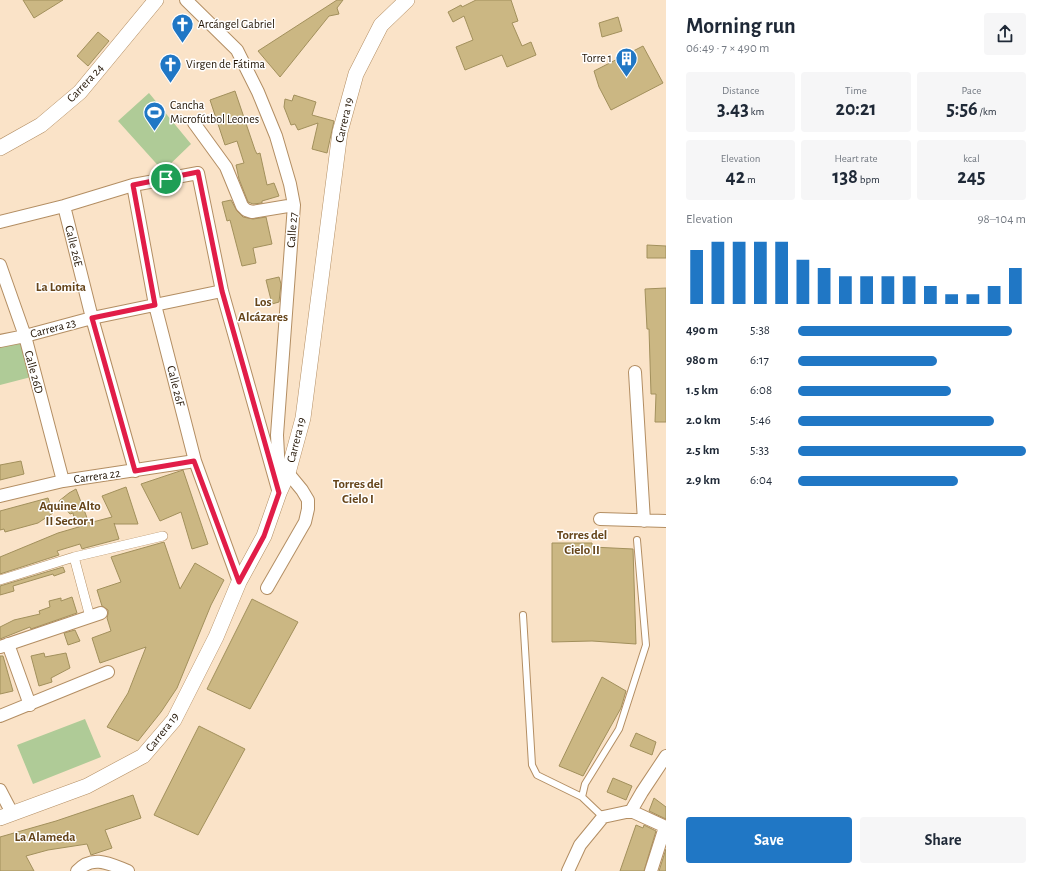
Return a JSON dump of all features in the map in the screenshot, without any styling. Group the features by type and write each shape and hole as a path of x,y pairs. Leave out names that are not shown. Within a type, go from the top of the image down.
{"street":[{"name":"Carrera 24","path":"0,148 41,125 80,92 156,0"},
{"name":"Calle 27","path":"186,0 237,50 258,92 276,136 290,184 294,205 277,435 279,493"},
{"name":"Carrera 19","path":"6,815 87,786 143,756 174,720 216,637 239,582 264,536 279,493 288,473 303,418 340,132 356,74 381,25 407,0"},
{"path":"194,123 226,167 242,206 246,210 252,212 294,205"},
{"path":"0,222 64,206 133,185 198,172 222,291 279,493"},
{"name":"Calle 26F","path":"133,185 155,305 194,461 239,582"},
{"name":"Calle 26E","path":"64,206 92,318 135,471"},
{"name":"Calle 26D","path":"0,265 25,336 63,481"},
{"name":"Carrera 23","path":"0,341 25,336 92,318 222,291"},
{"path":"635,372 644,520"},
{"name":"Carrera 22","path":"0,496 63,481 194,461"},
{"path":"268,588 304,522 308,510 308,500 288,473"},
{"path":"600,519 666,521"},
{"path":"0,580 74,557 163,536"},
{"path":"74,557 90,617"},
{"path":"30,705 4,646 101,613"},
{"path":"0,716 108,672"},
{"path":"631,811 666,756"},
{"path":"0,790 6,815"},
{"path":"568,871 580,845 603,817 631,811 666,827 651,871"},
{"path":"77,871 83,864 103,861 128,871"}],"lane":[{"path":"582,797 585,784 619,729 646,645 637,540"},
{"path":"523,615 532,765 537,775 582,797 603,817"}],"green space":[{"name":"Cancha Microfútbol Leones","path":"149,93 191,144 163,171 118,121"},
{"path":"21,340 31,377 0,385 0,345"},
{"path":"85,719 101,757 33,784 17,745"}],"building":[{"path":"23,0 63,0 34,18"},
{"path":"337,0 343,0 337,8 339,14 329,16 280,77 258,51"},
{"path":"476,0 511,0 518,21 512,23 522,46 531,42 536,55 507,67 502,55 465,70 456,47 473,40 464,16 453,22 448,12 461,5 462,7"},
{"path":"618,17 622,31 602,37 599,23"},
{"path":"98,32 109,41 88,66 77,56"},
{"name":"Torre 1","path":"643,46 663,83 611,110 599,87 594,71"},
{"path":"235,91 255,150 257,154 260,153 267,185 274,183 279,196 262,201 262,203 253,204 248,202 239,179 236,165 244,163 237,141 225,145 210,100"},
{"path":"294,95 316,102 312,115 334,121 327,153 312,149 318,123 298,130 295,124 291,125 284,107 285,99 292,101"},
{"path":"231,200 237,211 243,217 253,219 266,217 272,244 253,248 256,263 242,266 230,220 227,221 222,202"},
{"path":"647,245 666,246 666,258 647,258"},
{"path":"279,277 281,284 279,302 272,304 266,280"},
{"path":"666,288 666,422 655,422 656,394 651,394 649,329 647,329 645,289"},
{"path":"21,461 24,474 0,480 0,465"},
{"path":"183,470 208,544 192,549 181,512 160,521 141,484"},
{"path":"126,487 138,524 114,523 119,539 82,549 80,544 57,551 59,555 0,574 0,557 58,533 82,526 74,518 73,513 70,514 59,501 69,493 76,489 89,523 112,517 102,496"},
{"path":"48,498 53,513 38,523 5,532 4,529 0,530 0,511"},
{"path":"164,542 180,589 195,563 224,580 211,605 177,688 161,712 138,741 107,727 128,693 146,647 100,663 92,638 111,631 107,618 108,610 102,606 97,590 121,582 111,557"},
{"path":"552,543 592,543 592,547 633,549 636,644 592,641 552,642"},
{"path":"63,567 65,572 13,586 14,591 0,595 0,586"},
{"path":"72,597 77,613 31,629 30,627 0,639 0,627 14,620 40,614 39,611 50,607 49,601 61,598 61,601"},
{"path":"252,599 298,622 250,709 207,689"},
{"path":"75,630 80,641 68,645 64,633"},
{"path":"44,653 45,657 66,653 70,668 51,678 52,682 39,686 31,656"},
{"path":"0,656 3,656 13,691 0,694"},
{"path":"602,677 626,691 621,708 583,776 559,766"},
{"path":"199,726 245,749 198,835 154,815"},
{"path":"636,733 656,742 652,755 630,746"},
{"path":"613,778 632,786 626,800 607,792"},
{"path":"133,795 141,818 105,830 112,848 91,855 87,844 48,850 26,856 34,871 0,871 0,837 56,821"},
{"path":"654,798 666,807 666,819 649,811"},
{"path":"636,825 643,828 644,825 656,831 644,871 620,871"},
{"path":"666,849 666,871 659,871"}],"place":[{"name":"Arcángel Gabriel","path":"183,44"},
{"name":"Torre 1","path":"627,78"},
{"name":"Virgen de Fátima","path":"171,84"},
{"name":"Cancha Microfútbol Leones","path":"155,132"}],"district":[{"name":"La Lomita","path":"61,287"},
{"name":"Los Alcázares","path":"263,310"},
{"name":"Torres del Cielo I","path":"358,492"},
{"name":"Aquine Alto II Sector 1","path":"70,514"},
{"name":"Torres del Cielo II","path":"582,542"},
{"name":"La Alameda","path":"45,837"}],"route":[{"path":"198,172 222,291 279,493 264,536 239,582 194,461 135,471 92,318 155,305 133,185 166,179 198,172"}]}
